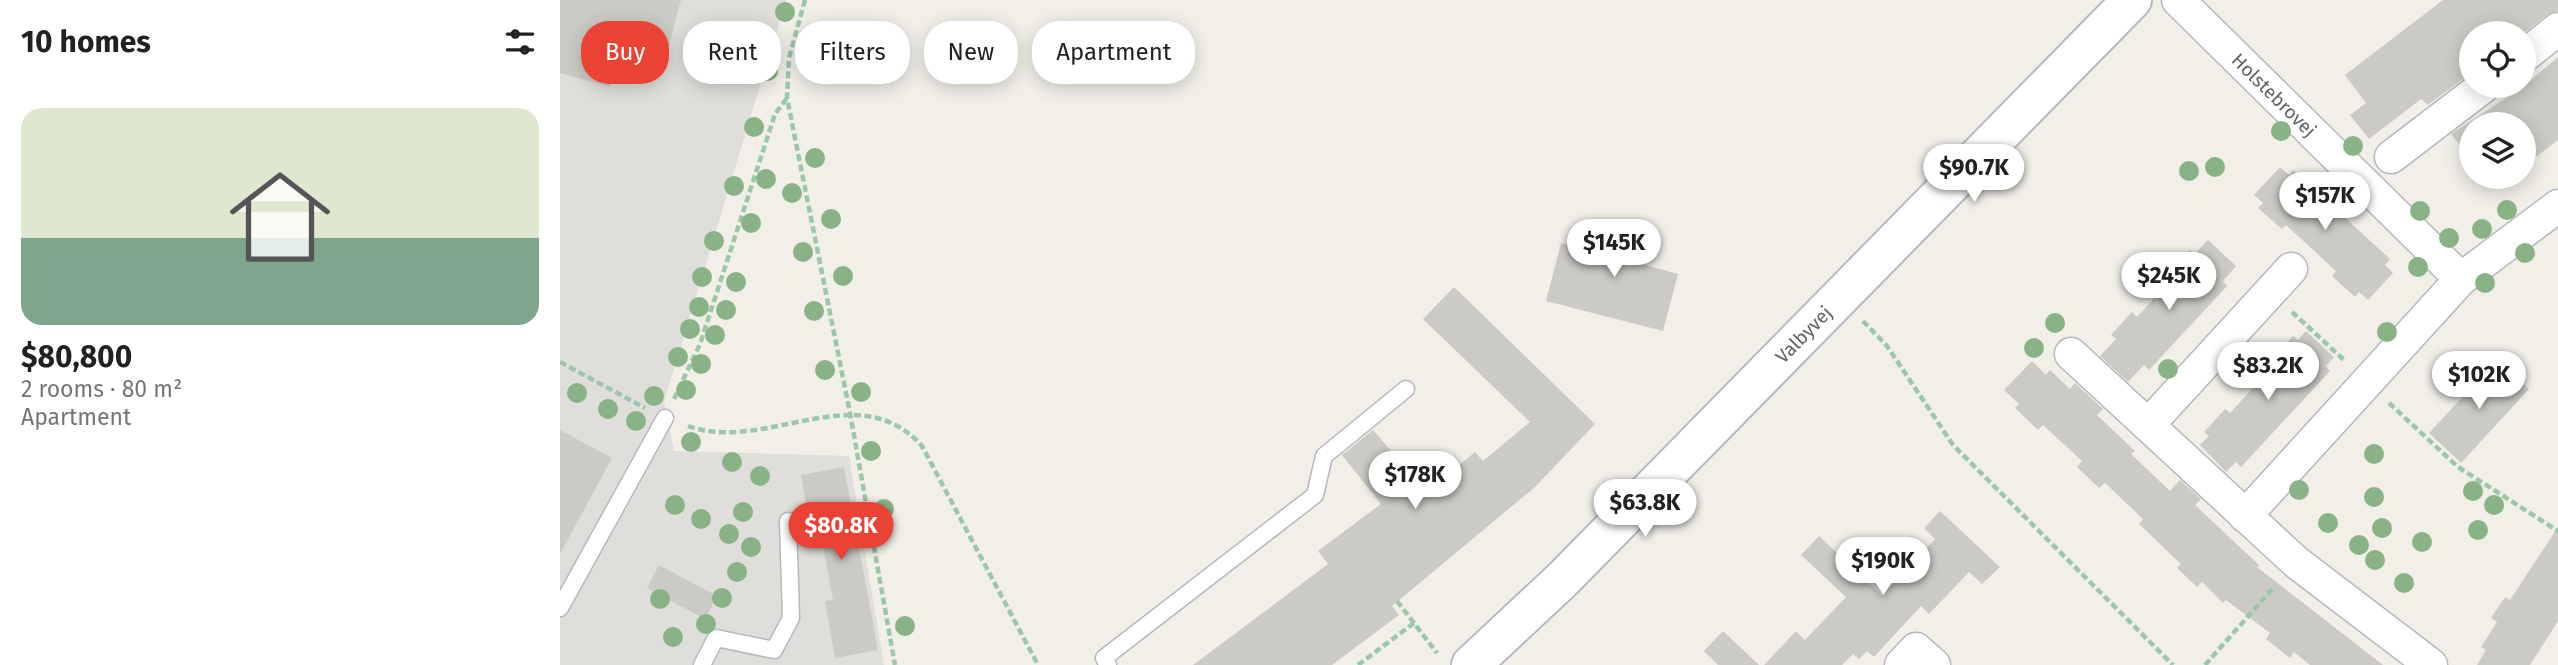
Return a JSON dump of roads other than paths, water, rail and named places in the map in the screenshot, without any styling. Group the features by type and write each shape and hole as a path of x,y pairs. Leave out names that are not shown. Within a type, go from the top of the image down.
{"street":[{"name":"Valbyvej","path":"1471,665 1563,579 2132,0"},
{"name":"Holstebrovej","path":"2178,0 2461,279"},
{"path":"2536,46 2558,29"},
{"path":"2391,157 2468,98"},
{"path":"2245,516 2461,279 2558,206"},
{"path":"2148,425 2281,281"},
{"path":"2071,354 2296,562 2431,665"},
{"path":"1901,665 1916,649 1934,665"}],"lane":[{"path":"1108,665 1104,658 1315,495 1324,456 1406,389"},
{"path":"560,608 665,418"},
{"path":"702,665 716,638 774,650 791,618 788,521"}]}
